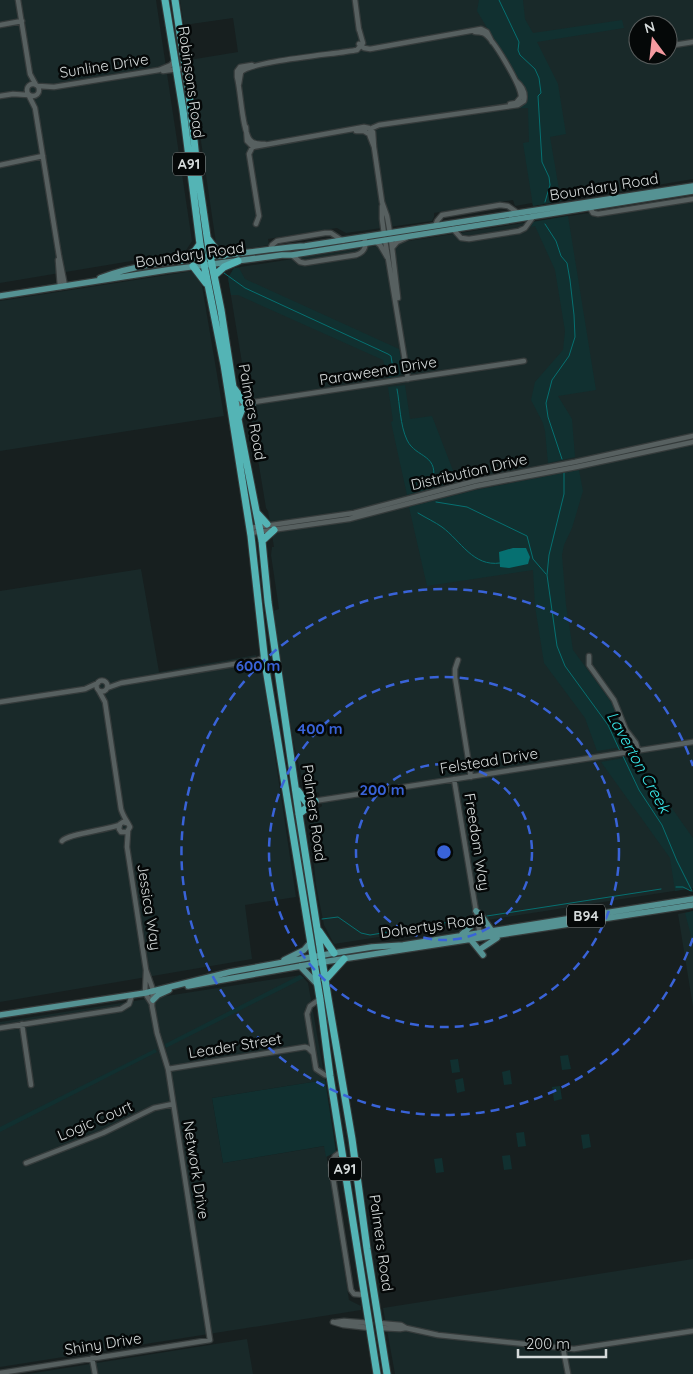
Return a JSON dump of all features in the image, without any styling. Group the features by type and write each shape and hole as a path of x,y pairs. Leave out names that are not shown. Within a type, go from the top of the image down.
{"highway":[{"name":"Robinsons Road","path":"165,0 203,261"},
{"name":"Robinsons Road","path":"175,0 211,260"},
{"path":"207,239 217,251 224,255"},
{"path":"182,260 195,252 200,244"},
{"name":"Palmers Road","path":"211,260 232,387 232,407 238,418 262,540 269,611 295,786 352,1139 387,1374"},
{"path":"215,275 224,267 238,260"},
{"name":"Palmers Road","path":"203,261 232,407 250,530 263,660 318,985 330,1076 377,1374"},
{"path":"193,266 208,285"},
{"path":"232,387 244,402 252,404"},
{"path":"238,418 242,410 252,404"},
{"path":"257,512 267,524"},
{"path":"262,540 274,530"},
{"path":"295,786 306,802"},
{"path":"300,814 315,801"},
{"path":"317,928 334,953"},
{"path":"325,980 344,959"},
{"path":"370,1325 379,1325"}],"main road":[{"name":"Boundary Road","path":"91,282 120,272 182,260 238,260 282,254 292,255 365,240 412,236 533,217 693,186"},
{"name":"Boundary Road","path":"211,260 224,255 270,249 343,241 376,241 435,226 518,213 693,191"},
{"path":"435,226 443,231"},
{"path":"270,249 273,253 282,254"},
{"name":"Boundary Road","path":"0,296 193,266 203,261"},
{"path":"120,272 120,275 127,276"},
{"name":"Dohertys Road","path":"110,998 176,986 230,972 313,960 344,959 472,940 492,931 693,898"},
{"name":"Dohertys Road","path":"322,959 334,953 460,936 498,936 693,905"},
{"path":"476,911 492,931"},
{"path":"460,936 478,922"},
{"path":"472,940 482,951 498,936"},
{"path":"278,964 304,950 310,943"},
{"name":"Dohertys Road","path":"176,986 186,986 300,966 313,960"},
{"path":"300,966 318,985"},
{"path":"153,1003 165,991 186,986"},
{"name":"Dohertys Road","path":"0,1015 132,995 145,991"}],"street":[{"path":"18,0 30,74 26,91 35,108 63,286"},
{"path":"355,0 361,44"},
{"path":"0,25 22,21"},
{"path":"256,224 258,213 249,154 253,146 246,127 236,73 241,69 347,51 361,44 376,47 481,29 486,30 516,81 524,91 524,101 515,106 397,124 378,125 371,132"},
{"path":"678,45 692,43"},
{"name":"Sunline Drive","path":"159,70 172,65 175,59"},
{"name":"Sunline Drive","path":"37,86 54,87 159,70 185,68"},
{"path":"30,74 39,90 35,108"},
{"path":"13,94 31,84 37,86"},
{"name":"Sunline Drive","path":"37,95 54,87"},
{"path":"0,96 13,94 32,97 37,95"},
{"path":"253,146 364,127 371,132 408,379"},
{"path":"0,164 43,158"},
{"path":"589,205 593,213 598,214 693,199"},
{"name":"Boundary Road","path":"435,226 436,221 442,215 500,205 508,206 518,213"},
{"name":"Boundary Road","path":"453,229 461,238 478,238 522,230 533,217"},
{"name":"Boundary Road","path":"270,249 277,241 326,233 332,233 343,241"},
{"path":"392,249 397,242 412,236"},
{"path":"388,237 392,249 398,306"},
{"name":"Boundary Road","path":"292,255 300,262 306,263 346,257 361,253 365,240"},
{"path":"376,241 389,261"},
{"name":"Paraweena Drive","path":"232,407 524,361"},
{"name":"Distribution Drive","path":"622,455 693,436"},
{"name":"Distribution Drive","path":"260,529 267,524 341,515 403,499 693,442"},
{"name":"Distribution Drive","path":"250,530 274,530 342,521 405,505 466,486"},
{"path":"403,499 405,505"},
{"path":"341,515 342,521"},
{"path":"326,517 327,523"},
{"path":"315,518 316,524"},
{"path":"588,656 589,665 614,700 626,730 636,743 638,750"},
{"path":"0,702 84,689 103,691 122,683 263,660"},
{"path":"458,660 455,677 471,777"},
{"path":"84,689 101,680 122,683"},
{"path":"105,681 107,688 105,702 121,809 121,832"},
{"path":"98,683 96,686 105,702"},
{"name":"Felstead Drive","path":"288,805 693,742"},
{"name":"Freedom Way","path":"454,779 480,936"},
{"path":"104,830 128,831 130,827 121,809"},
{"path":"62,841 67,836 104,830 120,825 123,822 127,823"},
{"name":"Jessica Way","path":"128,831 128,847 146,970 153,990"},
{"name":"Jessica Way","path":"121,832 128,847"},
{"name":"Jessica Way","path":"145,991 146,970"},
{"name":"Network Drive","path":"153,990 157,1033 168,1069 210,1340"},
{"name":"Network Drive","path":"145,991 153,1003"},
{"path":"0,1028 121,1009 129,1004 132,995"},
{"path":"320,999 310,1006 307,1014 316,1069 330,1076"},
{"path":"22,1024 31,1085"},
{"name":"Leader Street","path":"305,1047 311,1040"},
{"name":"Leader Street","path":"168,1069 305,1047 313,1053"},
{"name":"Logic Court","path":"26,1163 103,1133 154,1108 173,1104"},
{"path":"342,1150 335,1156 331,1165 351,1290 354,1294 365,1296"},
{"path":"344,1321 370,1325 342,1326 333,1322 344,1321"},
{"path":"379,1325 401,1325 406,1328 438,1335 563,1348 586,1348 693,1331"},
{"name":"Shiny Drive","path":"0,1373 210,1340"},
{"path":"563,1348 568,1374"},
{"path":"92,1358 95,1374"}],"shaded area":[{"path":"0,0 156,0 192,241 185,252 0,283"},
{"path":"180,0 693,0 693,179 533,206 532,203 515,206 513,200 434,213 432,221 346,233 337,228 268,239 269,245 225,252 216,243 189,60 238,52 233,18 184,25"},
{"path":"479,0 523,0 525,19 533,33 622,20 624,28 537,42 558,84 566,134 550,137 561,201 533,206 523,143 529,142 528,108 519,108 522,105 525,91 477,11"},
{"path":"693,197 693,888 334,944 324,925 316,885 309,815 322,806 319,793 304,787 293,740 273,611 279,609 271,555 272,547 274,547 228,278 234,268"},
{"path":"568,216 596,390 558,396 572,419 575,457 548,463 543,423 531,400 535,382 563,350 565,331 555,270 535,226 531,227 533,222"},
{"path":"234,268 239,268 245,279 399,349 403,371 398,377 387,378 383,360 238,295 231,295 228,278"},
{"path":"193,271 202,286 224,416 0,451 0,301"},
{"path":"405,385 410,419 432,416 457,481 407,495 391,422 393,421 388,387"},
{"path":"579,470 583,491 562,555 566,605 573,650 612,703 628,746 597,751 585,718 544,663 535,606 533,570 427,586 409,507 476,490"},
{"path":"141,569 159,672 256,655 258,665 262,670 296,897 245,905 252,959 0,1002 0,591"},
{"path":"635,756 693,838 693,888 675,891 670,858 601,762"},
{"path":"693,911 693,1007 678,914"},
{"path":"693,911 693,943 685,913"},
{"path":"300,975 304,978 166,1048 165,1044"},
{"path":"301,975 308,983 325,1080 212,1098 223,1163 325,1146 349,1300 361,1306 361,1310 0,1367 0,1022"},
{"path":"155,1049 157,1052 0,1132 0,1127"},
{"path":"568,1055 571,1069 562,1070 560,1056"},
{"path":"458,1059 460,1072 452,1073 450,1060"},
{"path":"510,1070 512,1084 504,1085 502,1072"},
{"path":"463,1078 465,1091 457,1093 455,1080"},
{"path":"325,1080 336,1152 326,1157 324,1146 223,1163 212,1098"},
{"path":"560,1086 562,1099 554,1101 552,1087"},
{"path":"524,1132 526,1146 518,1147 516,1133"},
{"path":"589,1134 591,1147 583,1149 581,1135"},
{"path":"510,1155 512,1169 504,1170 502,1156"},
{"path":"442,1158 444,1172 436,1173 434,1159"},
{"path":"693,1259 693,1374 395,1374 383,1308"},
{"path":"247,1339 253,1374 28,1374"}],"water":[{"path":"513,548 526,548 530,557 528,564 509,568 500,567 499,552"}],"waterway":[{"name":"Laverton Creek","path":"499,0 519,42 518,50 520,55 535,69 539,78 541,93 538,96 542,162 549,177 550,185 545,202"},
{"name":"Laverton Creek","path":"545,224 556,241 561,256 567,263 574,315 575,337 569,356 552,380 546,403 548,417 562,459"},
{"path":"224,273 245,288 388,354 391,356 394,375"},
{"path":"397,389 407,440 433,467 432,485"},
{"name":"Laverton Creek","path":"564,473 564,494 549,555 547,575 557,646 565,666 608,725 620,751"},
{"path":"436,502 467,507 527,536 533,559 546,574"},
{"path":"418,513 442,527 475,557 482,561 500,563"},
{"name":"Laverton Creek","path":"622,754 639,790 662,825 692,891"},
{"path":"676,887 683,887 691,891"},
{"path":"487,916 661,889"},
{"path":"322,919 338,917 361,933 370,935 468,919"}]}
